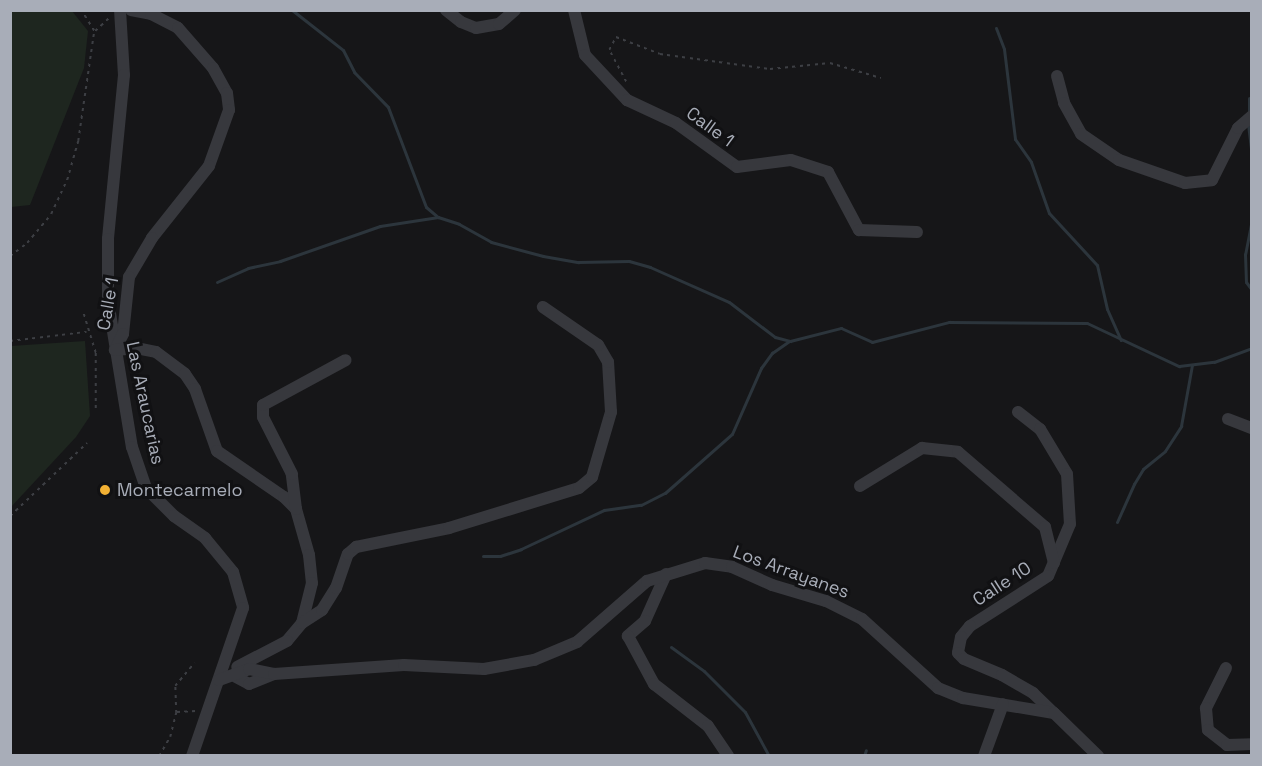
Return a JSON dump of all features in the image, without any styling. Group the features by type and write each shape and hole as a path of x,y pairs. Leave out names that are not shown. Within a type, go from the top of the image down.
{"street":[{"name":"Calle 1","path":"131,10 151,14 178,28 213,68 226,93 230,110 209,166 152,238 129,277 123,334 116,350 136,348 156,352 170,361 195,389 217,451 284,497 296,509"},
{"path":"446,10 460,22 476,28 499,24 515,10"},
{"name":"Calle 1","path":"574,10 585,56 627,100 676,123 737,167 791,160 828,172 859,230 917,232"},
{"name":"Las Araucarias","path":"115,14 124,75 108,239 108,301 132,447 146,488 174,516 205,538 233,572 240,594 240,621 192,756"},
{"path":"1057,76 1064,103 1081,134 1119,160 1185,183 1212,180 1238,128 1251,116"},
{"path":"219,678 287,641 302,624 322,610 336,588 348,554 356,547 404,539 483,517 579,488 592,477 611,412 608,362 598,345 543,307"},
{"path":"302,624 312,583 304,529 296,509 292,474 263,417 263,405 346,360"},
{"name":"Calle 10","path":"1018,412 1040,429 1067,474 1070,524 1048,576 970,626 958,646 964,659 1026,688 1054,713"},
{"path":"1228,419 1251,428"},
{"path":"860,486 922,448 958,452 1045,527 1054,563"},
{"name":"Los Arrayanes","path":"219,678 236,676 249,669 274,674 404,665 484,669 534,660 577,642 627,596 666,574 705,563 732,567 772,585 826,601 862,619 938,688 963,698 1054,713"},
{"path":"666,574 645,621 628,636 654,684 708,726 728,756"},
{"path":"1226,668 1206,708 1208,730 1227,745 1251,744"},
{"path":"984,756 1003,704"},
{"path":"1054,713 1098,756"}],"path":[{"path":"10,256 27,243 51,214 67,180 78,141 94,31 81,10"},
{"path":"94,31 115,14"},
{"path":"630,88 609,50 616,37 660,54 770,69 830,63 881,78"},
{"path":"84,314 87,332 96,353 96,413"},
{"path":"10,341 87,332"},
{"path":"10,516 87,443"},
{"path":"159,756 170,737 176,712 175,686 194,663"},
{"path":"176,712 208,712"}],"shaded area":[{"path":"11,10 72,11 88,31 84,68 30,205 11,207"},
{"path":"85,341 90,416 76,437 11,507 11,346"}],"waterway":[{"path":"292,10 343,50 354,72 388,107 426,207 438,217"},
{"path":"996,28 1004,49 1015,139 1031,162 1049,213 1097,265 1107,309 1121,340"},
{"path":"1249,98 1249,114"},
{"path":"1248,124 1252,156"},
{"path":"217,282 248,268 280,261 380,226 438,217 459,224 491,242 543,256 578,262 629,261 650,267 729,302 775,337 790,341 841,328 872,342 949,322 1087,323 1179,366 1214,362 1252,348"},
{"path":"1252,219 1245,254 1246,282 1252,290"},
{"path":"483,556 500,556 521,549 604,510 641,505 665,493 732,434 761,368 772,353 789,341"},
{"path":"1117,522 1143,469 1165,451 1181,426 1192,365"},
{"path":"671,647 704,671 745,712 769,756"},
{"path":"864,756 866,750"}],"place":[{"name":"Montecarmelo","path":"105,490"}]}
